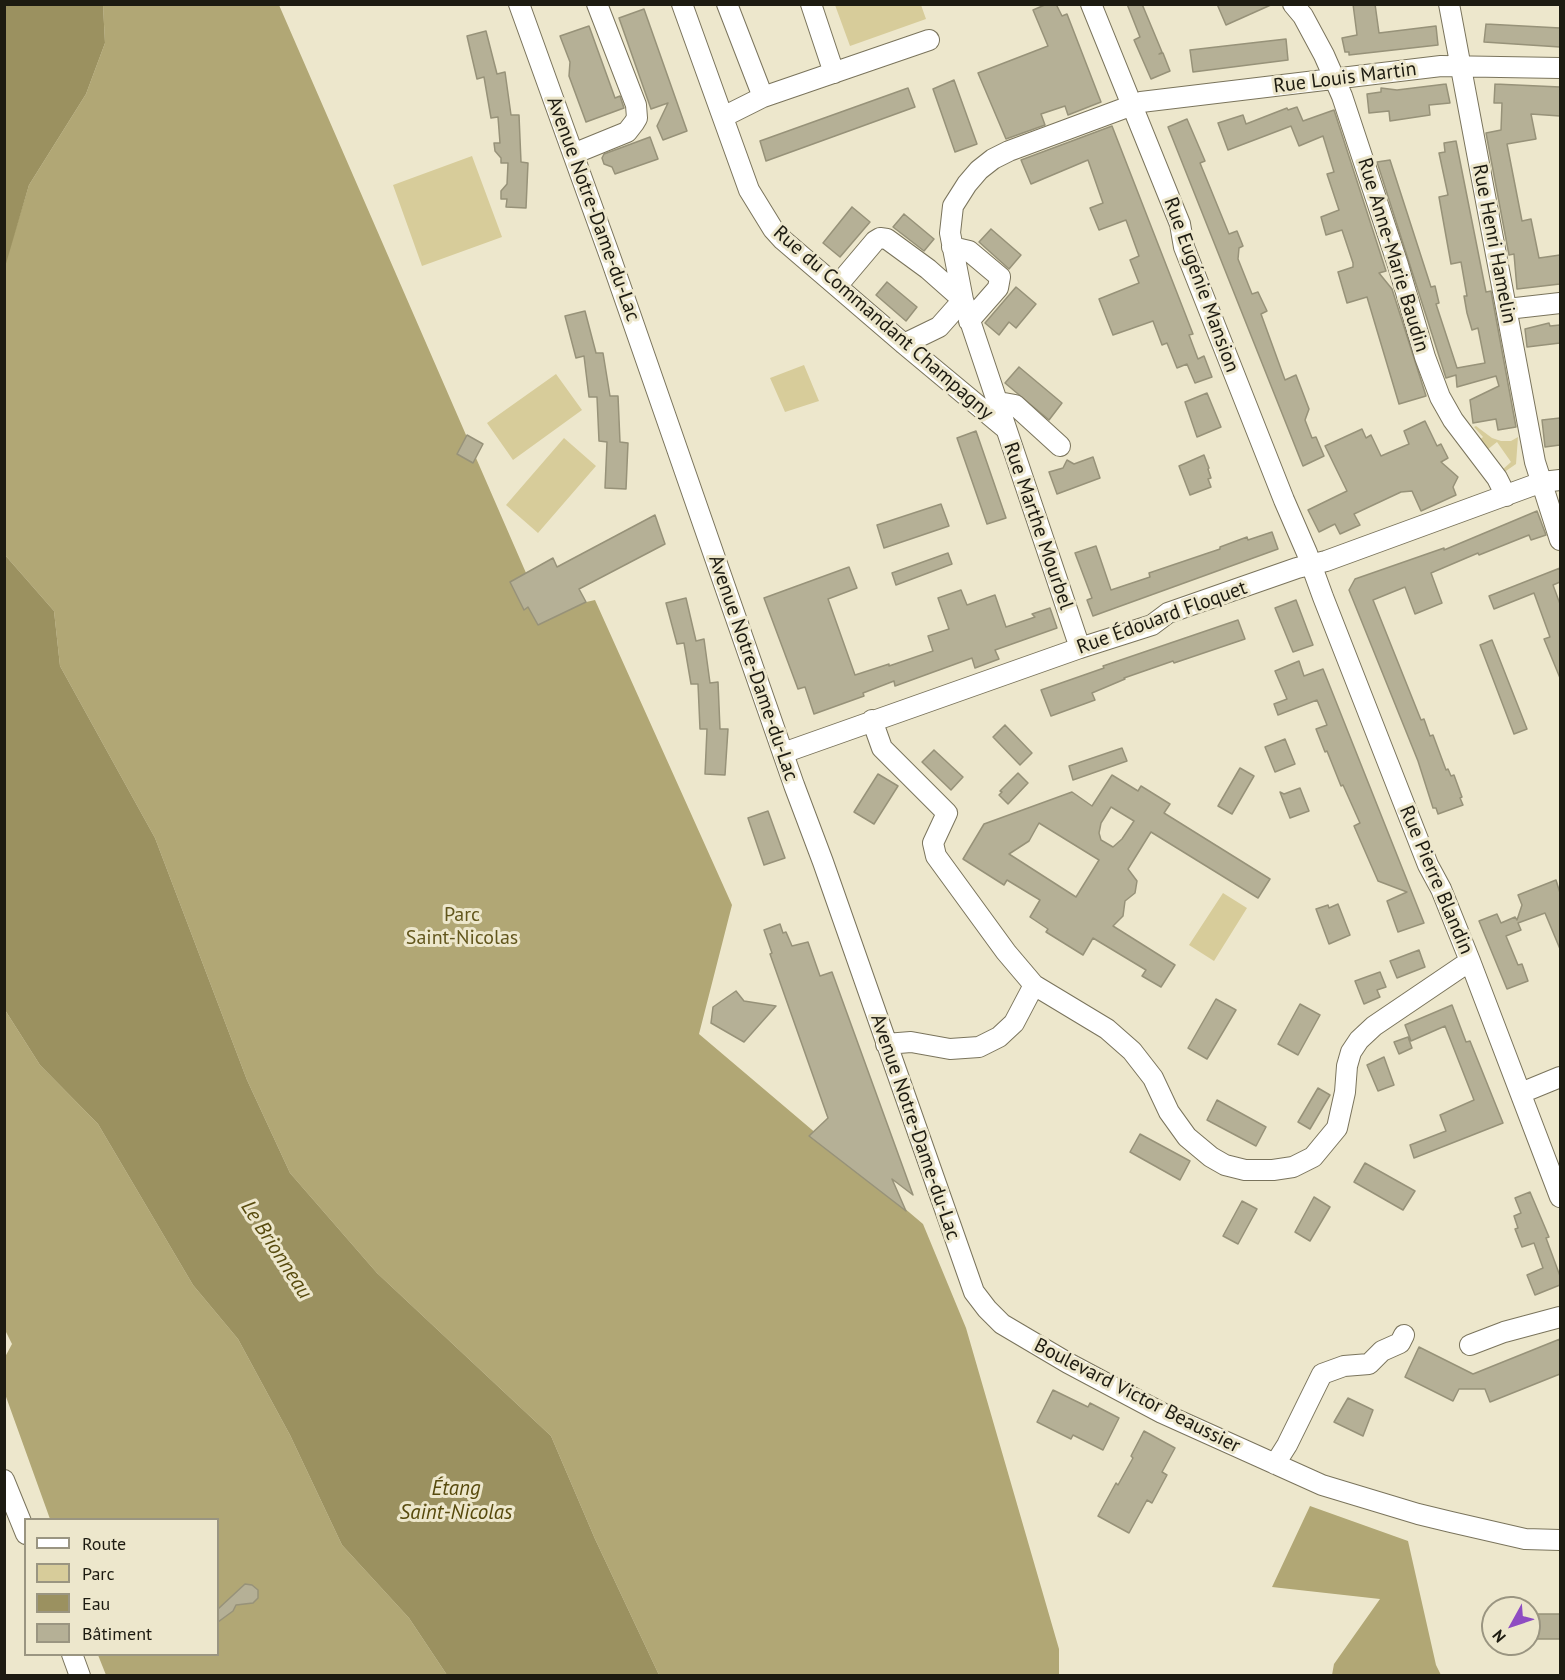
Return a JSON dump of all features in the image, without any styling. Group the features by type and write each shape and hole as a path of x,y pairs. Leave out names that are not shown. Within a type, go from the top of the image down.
{"street":[{"name":"Avenue Notre-Dame-du-Lac","path":"519,4 974,1292 1002,1324"},
{"path":"573,154 627,132 637,117 636,105 597,4"},
{"name":"Rue du Commandant Champagny","path":"682,4 749,190 763,217 783,240 1005,428"},
{"path":"727,4 763,97"},
{"path":"811,4 834,73"},
{"name":"Rue Eugénie Mansion","path":"1091,4 1180,224 1184,247 1311,564"},
{"name":"Rue Henri Hamelin","path":"1449,4 1527,423 1551,481 1560,540"},
{"name":"Rue Anne-Marie Baudin","path":"1294,5 1303,16 1334,78 1359,145 1425,357 1440,397 1453,420 1497,478 1506,496"},
{"path":"723,117 763,97 929,40"},
{"name":"Rue Louis Martin","path":"1130,105 1441,66 1560,68"},
{"name":"Rue Marthe Mourbel","path":"1080,648 969,321 950,233 953,206 967,184 993,159 1130,105"},
{"path":"837,286 880,237 887,239 928,270 963,300 939,327 904,344"},
{"path":"952,247 969,251 1000,278 998,288 969,321"},
{"path":"1507,309 1560,303"},
{"name":"Rue Marthe Mourbel","path":"996,403 1015,405 1060,446"},
{"name":"Rue Édouard Floquet","path":"783,753 872,720 1152,625 1168,613 1551,481"},
{"name":"Rue Pierre Blandin","path":"1311,564 1428,865 1441,889 1470,960 1560,1197"},
{"path":"872,720 882,748 947,813 933,843 936,856 981,919 1034,986 1094,1020 1126,1045 1153,1078 1177,1124 1187,1137 1210,1157 1225,1165 1245,1170 1273,1170 1293,1167 1312,1157 1337,1128 1345,1092 1347,1066 1351,1052 1359,1040 1383,1020 1470,960"},
{"path":"886,1044 911,1042 950,1049 979,1047 999,1037 1014,1023 1034,986"},
{"path":"1521,1094 1560,1077"},
{"path":"1470,1345 1504,1332 1560,1317"},
{"name":"Boulevard Victor Beaussier","path":"1002,1324 1122,1393 1322,1485 1421,1515 1525,1539 1560,1540"},
{"path":"1275,1464 1287,1445 1322,1374 1344,1366 1369,1364 1382,1351 1400,1343 1404,1335"},
{"path":"4,1480 24,1529"},
{"path":"73,1656 80,1676"}],"green space":[{"name":"Parc Saint-Nicolas","path":"103,5 279,5 543,612 595,600 732,905 699,1034 923,1224 966,1328 1059,1649 1059,1675 659,1675 595,1539 551,1436 377,1273 290,1173 247,1080 155,838 60,666 54,611 5,555 4,267 29,185 86,94 105,43"},
{"path":"835,5 921,5 926,19 850,46"},
{"path":"472,156 502,237 422,266 393,185"},
{"path":"804,365 819,401 785,412 770,378"},
{"path":"556,374 582,410 513,460 487,423"},
{"path":"1476,426 1492,438 1501,441 1511,441 1518,437 1516,464 1503,473 1502,470 1511,462 1497,442 1487,450 1479,440 1483,437 1474,427"},
{"path":"564,438 596,466 538,533 506,505"},
{"path":"1223,893 1247,908 1214,961 1189,945"},
{"path":"5,1010 40,1065 98,1124 193,1285 238,1339 290,1435 342,1545 409,1618 447,1675 106,1675 98,1656 219,1656 219,1518 50,1518 5,1394 5,1357 12,1344 4,1328"},
{"path":"1310,1506 1408,1541 1436,1665 1441,1675 1332,1675 1334,1664 1380,1599 1272,1587"}],"water":[{"path":"5,4 103,5 105,43 86,94 29,185 5,267"},
{"name":"Étang Saint-Nicolas","path":"5,555 54,611 60,666 155,838 247,1080 290,1173 377,1273 551,1436 595,1539 659,1675 447,1675 409,1618 342,1545 290,1435 238,1339 193,1285 98,1124 40,1065 5,1010"}],"building":[{"path":"1047,4 1056,4 1062,16 1067,14 1101,102 1068,115 1065,106 1041,114 1045,125 1006,139 978,73 1048,46 1033,10"},
{"path":"1127,4 1142,4 1162,52 1159,54 1163,53 1170,71 1151,79 1134,40 1140,37"},
{"path":"1217,4 1273,4 1226,25"},
{"path":"1353,4 1375,4 1379,33 1436,26 1438,45 1349,55 1349,52 1345,52 1342,38 1357,35"},
{"path":"644,9 687,131 663,140 657,126 668,103 651,109 619,18"},
{"path":"1486,24 1560,28 1560,47 1484,42"},
{"path":"589,26 615,98 620,96 624,108 586,122 569,76 570,62 560,36"},
{"path":"486,31 497,74 505,72 511,115 519,115 521,162 528,163 526,208 506,207 507,199 501,199 501,191 507,184 508,163 501,163 501,158 495,151 494,143 500,143 498,117 491,118 484,77 477,79 467,36"},
{"path":"1286,39 1288,60 1193,72 1190,50"},
{"path":"954,80 977,144 955,152 933,89"},
{"path":"1446,84 1450,103 1429,105 1430,115 1390,121 1389,111 1369,113 1367,94 1381,92 1381,88 1397,90"},
{"path":"1495,84 1560,87 1560,116 1531,114 1536,139 1507,144 1522,221 1531,219 1539,258 1560,255 1560,284 1517,289 1514,254 1509,255 1486,133 1501,130 1502,103 1494,103"},
{"path":"908,88 915,107 766,161 760,141"},
{"path":"1297,107 1303,121 1334,110 1386,271 1379,273 1392,289 1426,396 1399,404 1367,297 1347,303 1338,272 1353,267 1353,263 1342,230 1326,235 1321,217 1339,210 1327,174 1334,172 1323,136 1299,146 1291,126 1228,150 1218,123 1243,115 1246,124 1287,108 1288,110"},
{"path":"1187,119 1205,161 1200,163 1229,234 1237,231 1243,246 1239,248 1238,259 1252,294 1258,292 1267,311 1261,314 1285,380 1296,375 1309,409 1305,420 1312,438 1316,437 1324,456 1303,466 1168,127"},
{"path":"1112,126 1193,334 1189,335 1198,359 1204,356 1212,377 1195,383 1187,364 1177,368 1167,343 1162,345 1153,321 1113,335 1099,299 1139,283 1130,260 1139,256 1126,220 1099,230 1090,208 1103,203 1088,160 1031,184 1021,160"},
{"path":"650,137 658,159 615,174 612,167 604,164 602,158 604,154"},
{"path":"1456,141 1486,292 1491,291 1516,427 1498,430 1496,419 1473,423 1470,400 1499,386 1496,376 1457,387 1456,375 1446,378 1377,162 1390,160 1431,287 1435,286 1439,303 1436,304 1457,368 1485,363 1478,328 1472,330 1467,313 1464,296 1467,296 1461,262 1451,264 1439,197 1448,195 1439,153 1445,152 1444,143"},
{"path":"852,207 870,222 840,257 823,243"},
{"path":"904,214 934,239 924,251 893,227"},
{"path":"991,229 1021,255 1009,269 979,242"},
{"path":"887,282 917,307 906,321 876,295"},
{"path":"1016,287 1036,304 1016,328 1009,322 999,335 985,323"},
{"path":"585,311 596,353 603,353 610,396 618,396 620,442 628,443 626,489 605,488 607,442 599,441 597,397 589,397 584,356 576,358 565,316"},
{"path":"1549,323 1550,326 1560,325 1560,343 1527,347 1525,329"},
{"path":"1019,367 1062,403 1049,420 1005,383"},
{"path":"1207,393 1221,427 1197,437 1185,402"},
{"path":"1560,418 1560,445 1545,447 1542,420"},
{"path":"1425,421 1437,446 1441,444 1448,458 1441,462 1458,477 1453,487 1456,495 1421,511 1412,491 1401,492 1354,514 1360,525 1340,534 1335,524 1319,532 1308,510 1347,491 1325,446 1362,429 1366,438 1371,435 1381,456 1409,444 1404,431"},
{"path":"976,431 1006,518 987,524 957,438"},
{"path":"467,435 483,444 473,463 457,454"},
{"path":"1204,455 1209,468 1211,478 1208,479 1211,487 1190,495 1179,466"},
{"path":"1093,457 1100,478 1057,494 1049,472 1063,468 1067,460 1074,464"},
{"path":"941,504 949,526 884,548 877,525"},
{"path":"1537,511 1546,535 1531,540 1529,535 1431,573 1442,603 1415,614 1405,587 1373,600 1421,720 1424,719 1430,736 1433,735 1446,770 1448,769 1451,776 1454,775 1462,797 1460,798 1463,805 1438,814 1436,808 1433,808 1418,761 1349,590 1355,579 1444,548 1444,550"},
{"path":"655,515 665,544 579,589 586,602 538,625 528,607 524,610 510,582 553,558 557,567"},
{"path":"1272,532 1278,549 1093,616 1087,600 1092,598 1075,553 1096,546 1111,590 1150,577 1149,573 1220,549 1220,547 1247,537 1248,540"},
{"path":"948,553 952,564 896,585 892,573"},
{"path":"849,567 857,588 828,599 855,675 933,651 928,636 949,629 938,598 961,590 967,605 995,595 1006,627 1035,617 1032,614 1050,608 1057,628 995,650 999,659 975,668 972,658 895,686 894,681 863,693 864,696 814,714 805,687 798,689 764,598"},
{"path":"1560,568 1560,582 1553,585 1560,604 1560,678 1544,639 1550,637 1534,593 1494,609 1489,596"},
{"path":"686,598 696,641 704,639 710,683 718,682 720,729 728,729 725,775 705,774 707,729 700,729 698,684 691,684 684,643 677,644 666,603"},
{"path":"1296,600 1313,645 1293,652 1275,608"},
{"path":"1238,620 1245,639 1124,678 1092,693 1095,700 1051,716 1041,690 1104,668 1103,666"},
{"path":"1492,640 1527,729 1514,734 1480,645"},
{"path":"1299,661 1304,676 1323,669 1424,923 1398,932 1387,901 1407,892 1378,881 1354,826 1360,823 1316,729 1327,725 1317,700 1278,715 1274,704 1287,699 1275,671"},
{"path":"1005,725 1032,753 1020,765 993,737"},
{"path":"1285,739 1295,764 1275,772 1265,747"},
{"path":"1122,748 1127,761 1073,780 1069,766"},
{"path":"934,750 963,777 951,790 922,762"},
{"path":"1240,768 1254,776 1232,814 1218,806"},
{"path":"1018,773 1028,783 1008,804 999,795 1002,792 1000,791"},
{"path":"878,774 898,786 874,824 854,812"},
{"path":"1112,775 1138,791 1141,786 1170,804 1164,813 1270,879 1258,898 1151,832 1128,869 1137,881 1135,893 1125,901 1123,916 1113,926 1175,965 1161,987 1142,976 1146,970 1093,938 1083,955 1046,932 1048,929 1030,917 1040,900 1007,880 1004,885 963,859 984,824 1072,792 1092,806","holes":["1111,807 1134,821 1122,839 1113,847 1101,840 1099,833 1101,823","1039,823 1099,860 1076,897 1009,854 1029,841"]},
{"path":"1300,788 1309,811 1290,818 1280,792 1284,794"},
{"path":"768,811 785,858 764,865 748,818"},
{"path":"1556,880 1560,893 1560,949 1545,913 1518,923 1521,930 1506,936 1518,965 1522,964 1528,981 1507,989 1479,921 1497,914 1501,923 1515,917 1517,920 1522,905 1518,895"},
{"path":"1338,904 1350,935 1329,944 1316,909 1328,905 1329,908"},
{"path":"780,924 792,946 808,942 820,976 832,972 913,1195 892,1179 906,1211 809,1136 828,1118 770,954 772,953 764,930"},
{"path":"1419,950 1425,967 1397,978 1390,961"},
{"path":"1380,972 1386,987 1377,990 1380,997 1364,1004 1355,981"},
{"path":"736,991 744,1001 776,1006 744,1042 711,1023 713,1007"},
{"path":"1216,999 1236,1010 1207,1059 1188,1048"},
{"path":"1300,1004 1320,1015 1298,1055 1278,1044"},
{"path":"1452,1005 1466,1042 1470,1041 1503,1123 1414,1158 1410,1145 1446,1131 1440,1115 1474,1100 1445,1026 1411,1041 1405,1025"},
{"path":"1408,1037 1412,1048 1399,1054 1394,1042"},
{"path":"1384,1057 1394,1085 1378,1091 1367,1065"},
{"path":"1318,1088 1330,1095 1310,1129 1298,1122"},
{"path":"1217,1100 1266,1127 1256,1146 1207,1120"},
{"path":"1140,1134 1190,1161 1180,1180 1130,1152"},
{"path":"1365,1163 1415,1191 1403,1210 1354,1182"},
{"path":"1530,1192 1549,1237 1546,1238 1560,1276 1560,1285 1535,1295 1527,1275 1543,1268 1534,1243 1522,1247 1515,1229 1518,1228 1514,1216 1521,1213 1515,1198"},
{"path":"1314,1197 1330,1207 1310,1241 1295,1232"},
{"path":"1242,1201 1257,1209 1238,1244 1223,1236"},
{"path":"1560,1339 1560,1374 1490,1402 1485,1389 1459,1389 1453,1401 1405,1377 1419,1347 1473,1374"},
{"path":"1053,1390 1088,1407 1090,1403 1119,1418 1103,1450 1073,1435 1071,1439 1037,1422"},
{"path":"1348,1398 1373,1410 1363,1436 1334,1422"},
{"path":"1144,1431 1175,1448 1162,1472 1167,1475 1152,1503 1147,1500 1129,1533 1098,1516 1133,1458 1131,1456"},
{"path":"245,1584 252,1585 258,1590 258,1598 253,1603 236,1605 233,1611 219,1621 219,1608"},
{"path":"1541,1614 1560,1614 1560,1639 1541,1639"}],"water label":[{"name":"Le Brionneau","path":"276,1250"}]}
